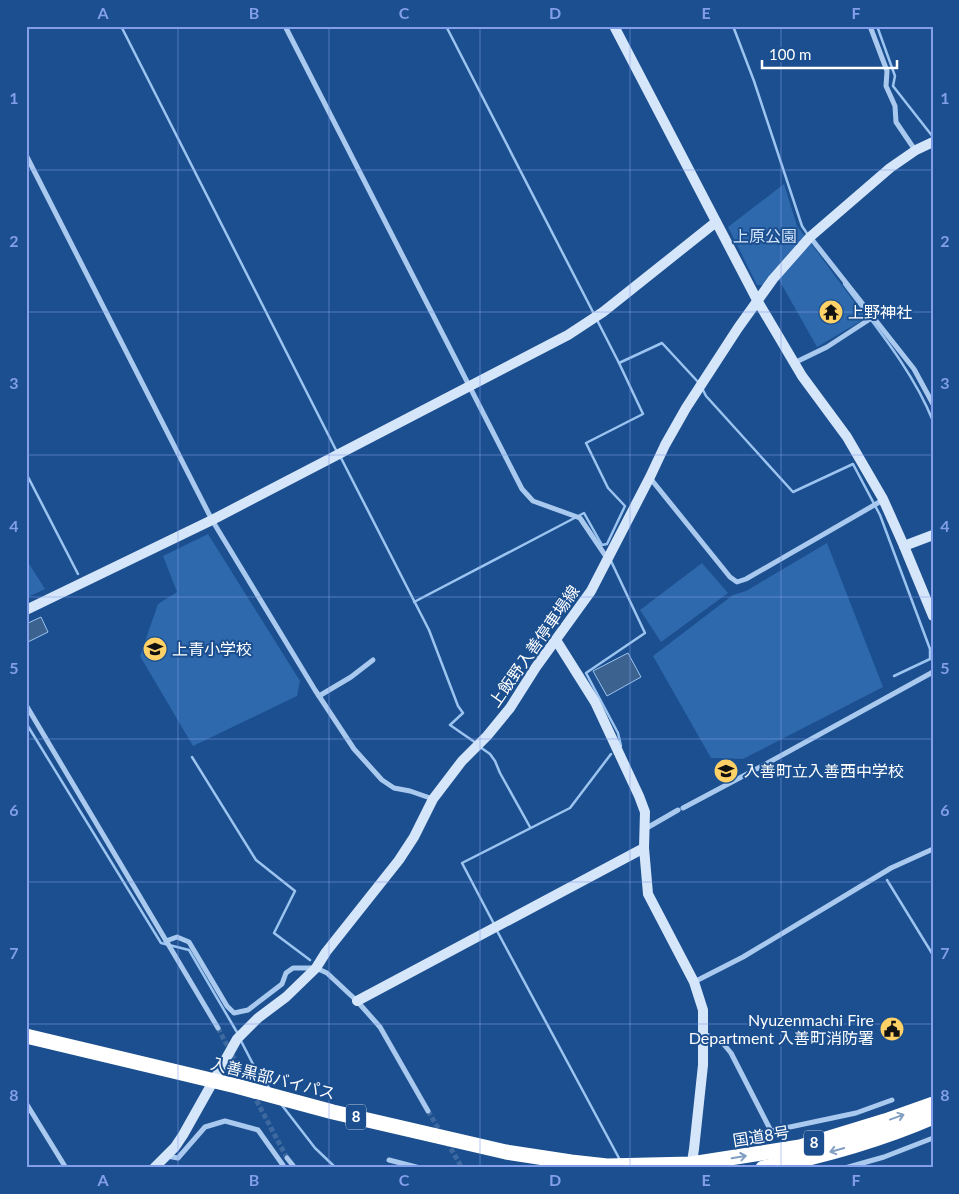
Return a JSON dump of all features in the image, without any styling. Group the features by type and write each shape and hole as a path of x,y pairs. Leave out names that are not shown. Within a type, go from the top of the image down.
{"highway":[{"name":"入善黒部バイパス","path":"26,1036 506,1152 607,1166 695,1167"},
{"name":"国道8号","path":"695,1167 800,1147 933,1104"},
{"name":"国道8号","path":"762,1168 800,1161 868,1141 933,1118"}],"street":[{"path":"285,26 471,386 522,489 533,501 580,518 607,559"},
{"path":"614,26 758,300 802,376 847,437 883,499 933,616"},
{"path":"870,26 886,71 886,86 895,106 896,122 916,150"},
{"name":"上飯野入善停車場線","path":"154,1168 183,1135 214,1082 222,1062 237,1039 258,1018 286,997 316,968 332,944 399,860 414,837 433,799 462,762 510,708 536,667 591,591 665,445 686,408 772,279 810,237 890,168 916,150 933,142"},
{"path":"26,155 212,520 319,696 354,750 382,780 394,788 433,799"},
{"path":"26,610 212,520 568,336 603,312 716,222"},
{"path":"810,237 914,369 933,404"},
{"path":"794,363 827,348 873,318"},
{"path":"650,477 730,577 737,582 746,580 883,499"},
{"path":"904,546 933,534"},
{"path":"556,640 594,702 639,796 645,812 644,848 648,894 694,982 703,1010 703,1065 694,1149 695,1167"},
{"path":"319,696 351,677 373,660"},
{"path":"645,829 933,672"},
{"path":"26,705 218,1028"},
{"path":"356,1001 644,848"},
{"path":"694,982 743,957 891,868 933,849"},
{"path":"166,941 178,938 189,942 226,1006 234,1012 248,1010 282,984 286,973 293,968 316,968 327,973 380,1027 428,1111"},
{"path":"704,1034 721,1042 731,1053 771,1131 856,1113 892,1100"},
{"path":"26,1104 66,1168"},
{"path":"166,1156 178,1158 205,1127 225,1121 258,1130 285,1168"},
{"path":"845,1168 933,1138"},
{"path":"287,1158 295,1168"},
{"path":"389,1160 420,1168"},
{"path":"868,1161 872,1168"}],"green space":[{"name":"上原公園","path":"784,184 797,226 805,236 763,285 757,285 728,227"},
{"path":"810,242 866,318 817,347 778,278"},
{"path":"208,534 300,681 297,696 193,746 140,656 158,604 177,592 163,556"},
{"path":"827,543 883,687 743,759 711,758 653,656 733,595 746,591"},
{"path":"26,559 45,589 26,598"},
{"path":"702,563 728,593 661,642 640,610"}],"shaded area":[{"path":"41,617 48,632 26,643 26,624"},
{"path":"628,653 641,677 607,696 593,671"}],"waterway":[{"path":"121,26 337,452"},
{"path":"446,26 595,316"},
{"path":"733,26 754,81 802,226 808,235"},
{"path":"877,26 895,76 893,86 933,137"},
{"path":"844,284 904,367 933,421"},
{"path":"597,320 619,363 662,343 699,383"},
{"path":"414,602 584,513 602,545 607,544 625,506 608,488 586,443 643,414 619,363"},
{"path":"702,388 706,396 793,492 853,464 880,515 930,649 930,659 894,676"},
{"path":"340,456 429,630 458,706 463,713 450,725 476,743"},
{"path":"26,473 78,574"},
{"path":"611,561 645,633 586,673 618,733 621,746"},
{"path":"26,723 161,943 189,950 238,1034"},
{"path":"480,747 490,754 495,761 530,827"},
{"path":"494,924 462,863 570,808 611,754"},
{"path":"192,757 256,860 295,891 274,933 310,960"},
{"path":"887,880 933,955"},
{"path":"496,929 620,1160"},
{"path":"240,1039 256,1070 270,1089"},
{"path":"281,1104 315,1148 336,1168"}],"tunnel":[{"path":"218,1028 249,1087"},
{"path":"253,1094 287,1158"},
{"path":"428,1111 441,1133"},
{"path":"447,1142 462,1168"}],"place":[{"name":"上野神社","path":"831,312"},
{"name":"上青小学校","path":"155,649"},
{"name":"入善町立入善西中学校","path":"726,771"},
{"name":"Nyuzenmachi Fire Department 入善町消防署","path":"892,1029"}]}
